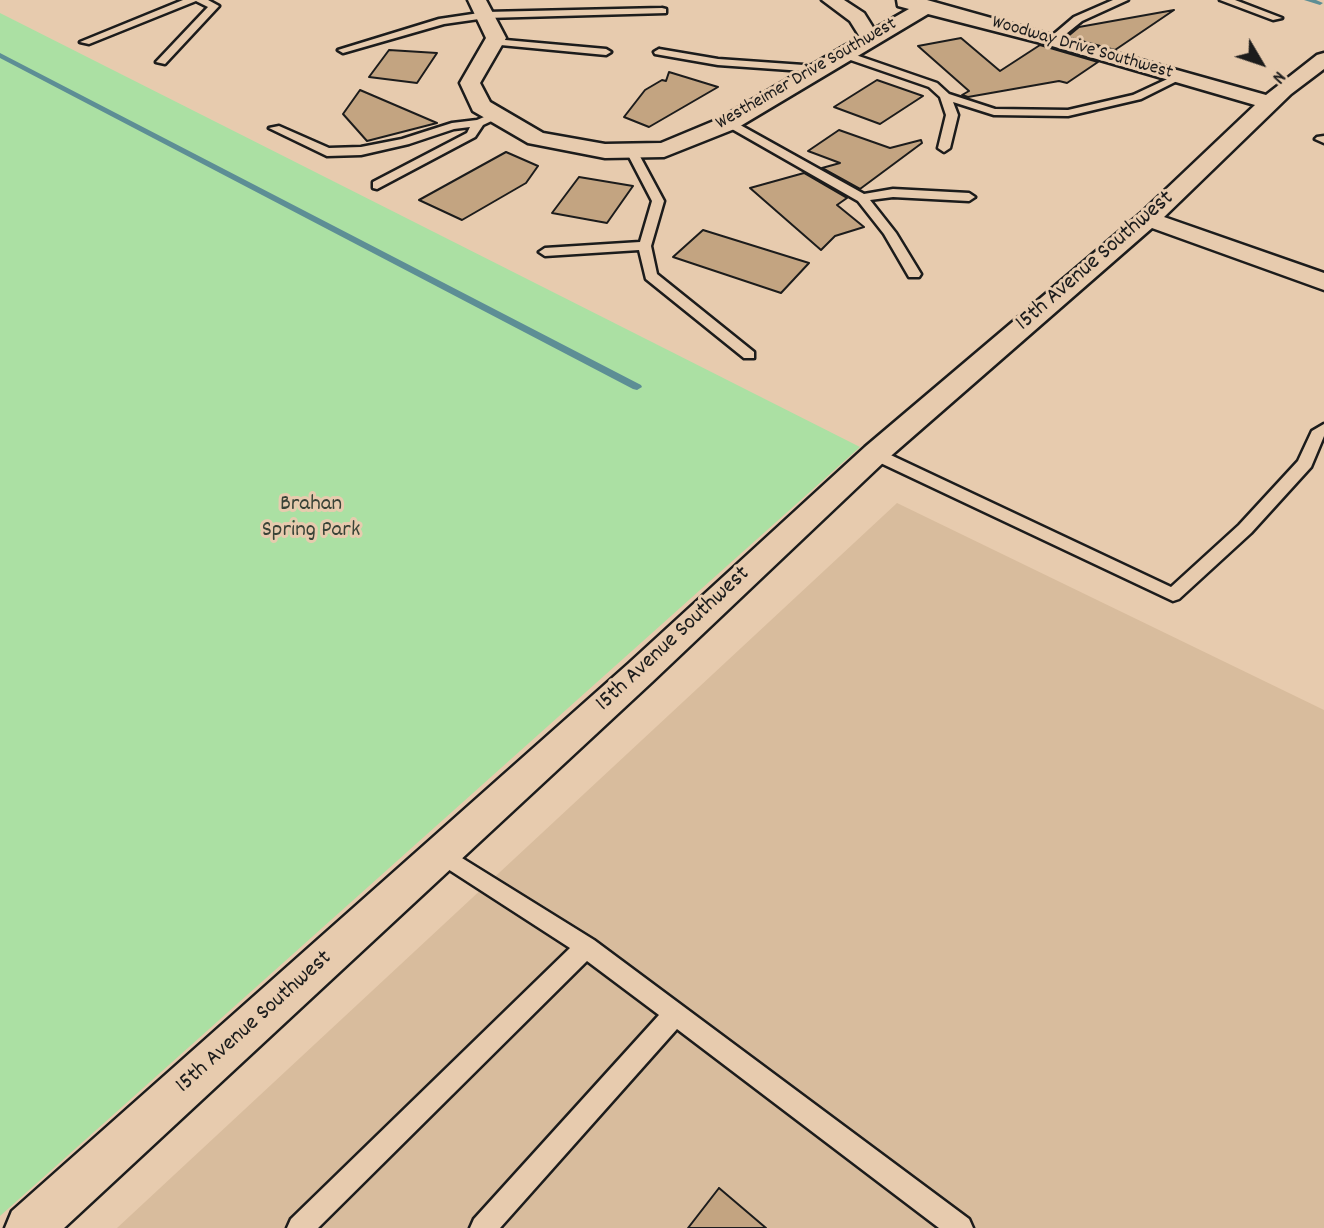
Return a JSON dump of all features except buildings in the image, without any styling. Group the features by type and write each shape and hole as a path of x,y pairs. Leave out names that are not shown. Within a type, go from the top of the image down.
{"street":[{"path":"831,0 857,17 870,38"},
{"name":"Woodway Drive Southwest","path":"892,0 927,6 1052,40 1270,103"},
{"name":"Westheimer Drive Southwest","path":"494,42 470,83 488,119 536,138 605,151 664,150 729,123 927,6"},
{"path":"481,7 496,38 494,42"},
{"name":"15th Avenue Southwest","path":"29,1228 441,854 875,454 1148,219 1270,103 1324,59"},
{"path":"1148,219 1323,280"}],"lane":[{"path":"85,42 192,0"},
{"path":"161,62 214,6 200,0"},
{"path":"1052,40 1078,19 1123,0"},
{"path":"1224,0 1277,18"},
{"path":"343,50 481,7 662,11"},
{"path":"494,42 607,52"},
{"path":"659,52 718,62 818,69"},
{"path":"843,54 933,85 945,96 994,113 1068,113 1137,97 1180,77"},
{"path":"944,148 952,115 945,96"},
{"path":"275,128 327,152 361,151 488,119"},
{"path":"377,185 471,135 488,119"},
{"path":"729,123 862,198 890,233 914,274"},
{"path":"632,151 658,201 645,246 651,276 749,355"},
{"path":"862,198 893,193 969,197"},
{"path":"545,252 645,246"},
{"path":"875,454 1173,595 1245,529 1305,463 1317,434 1324,429"},
{"path":"441,854 586,947 960,1228"},
{"path":"300,1228 586,947"},
{"path":"483,1228 675,1014"}],"shaded area":[{"path":"897,503 1324,710 1324,1228 117,1228"}],"green space":[{"name":"Brahan Spring Park","path":"0,13 860,447 0,1216"}],"waterway":[{"path":"1307,0 1320,3"},
{"path":"0,55 637,387"}]}
